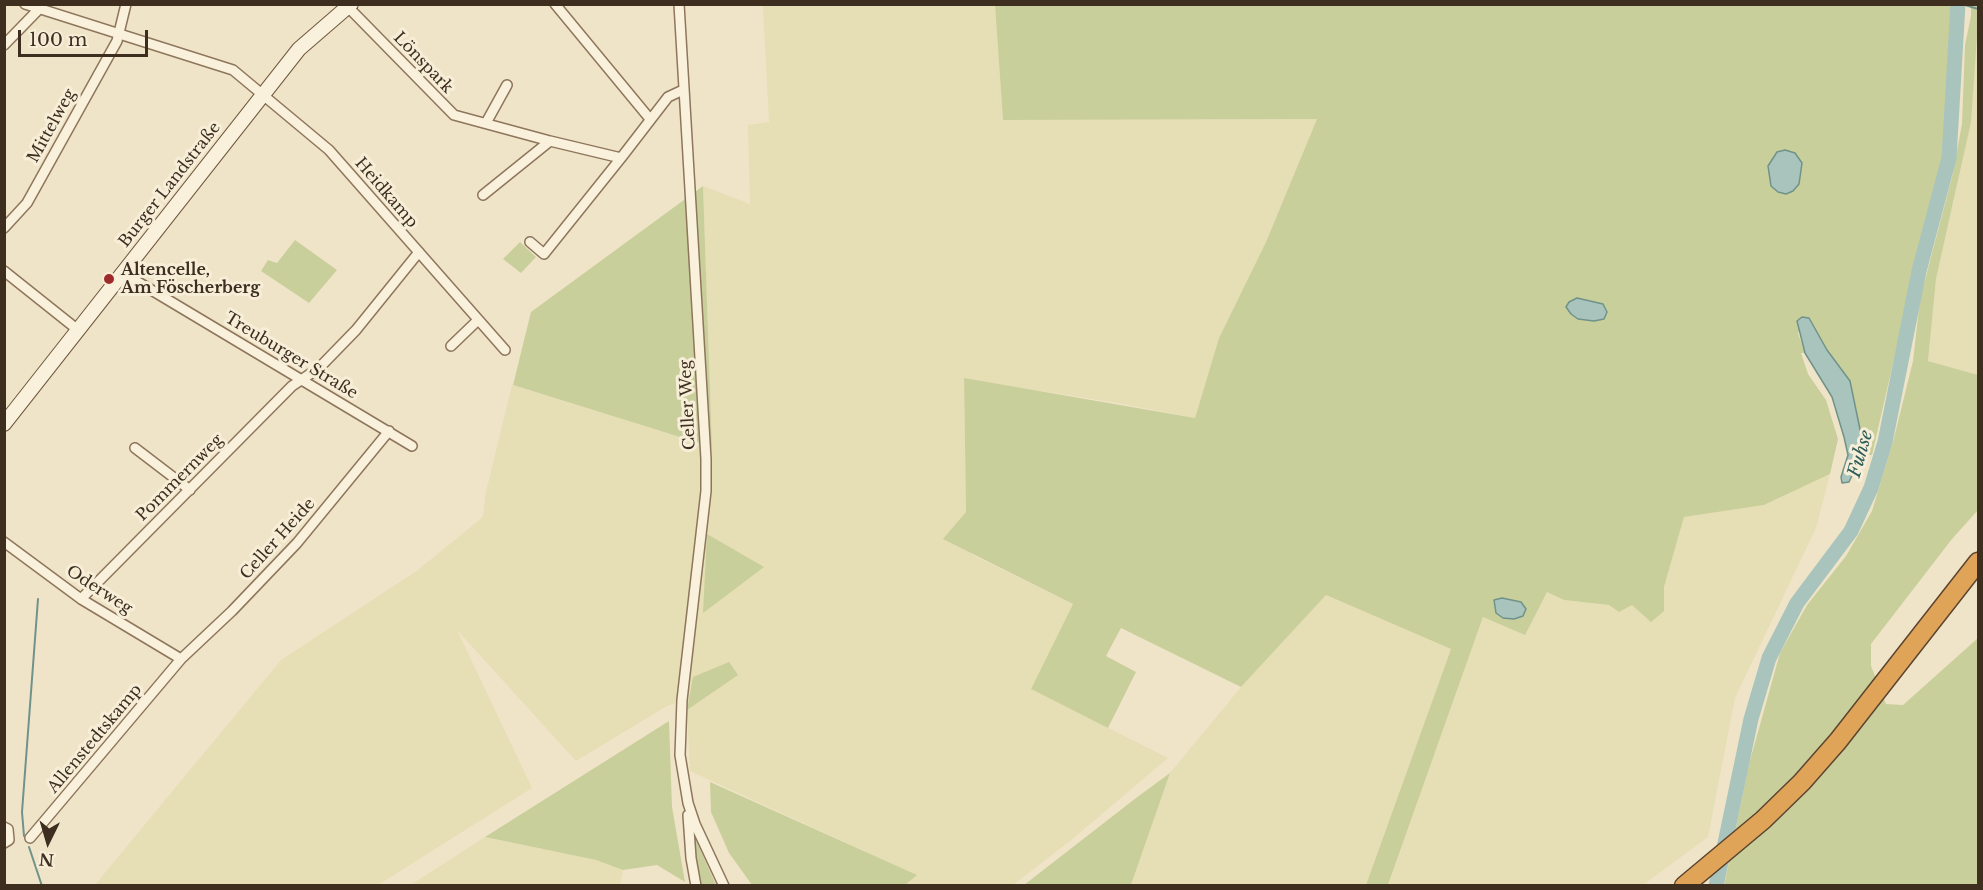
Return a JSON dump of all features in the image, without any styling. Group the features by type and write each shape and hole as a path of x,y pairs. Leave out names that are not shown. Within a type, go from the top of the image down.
{"highway":[{"path":"1684,885 1763,820 1802,782 1838,741 1978,562"}],"street":[{"name":"Heidkamp","path":"25,4 233,70 329,150 505,350"},
{"name":"Mittelweg","path":"4,228 27,202 119,34 126,4"},
{"name":"Celler Weg","path":"679,4 706,459 706,491 680,755 688,803 691,858 696,885"},
{"path":"556,5 650,119"},
{"name":"Burger Landstraße","path":"4,424 299,49 350,6"},
{"name":"Lönspark","path":"350,6 454,115 621,158"},
{"path":"4,45 39,9"},
{"path":"486,123 507,85"},
{"path":"530,242 544,255 668,97 684,90"},
{"path":"483,195 550,141"},
{"name":"Pommernweg","path":"81,599 292,386 319,368 356,330 418,252"},
{"path":"4,271 78,330"},
{"name":"Treuburger Straße","path":"123,273 412,446"},
{"path":"451,346 478,320"},
{"name":"Celler Heide","path":"181,659 232,611 297,543 389,431"},
{"path":"135,448 189,490"},
{"name":"Oderweg","path":"4,542 81,599 181,659"},
{"name":"Allenstedtskamp","path":"30,838 181,659"},
{"name":"Celler Weg","path":"688,803 723,885"},
{"path":"4,827 8,829 9,840 4,843"}],"shaded area":[{"path":"763,5 995,5 1003,120 1317,119 1266,242 1219,338 1195,418 1117,403 964,379 966,512 973,555 1073,604 1031,689 1168,758 1070,841 1013,885 905,885 916,875 690,771 687,710 682,701 667,706 576,761 457,630 532,788 378,885 94,886 281,660 418,570 483,517 486,492 512,385 712,447 703,186 750,204 748,125 769,122"},
{"path":"1978,22 1978,375 1928,361 1936,279 1959,177"},
{"path":"1830,474 1816,528 1735,698 1708,837 1643,885 1388,886 1483,617 1547,592 1564,600 1609,605 1619,612 1631,605 1664,611 1664,587 1684,517 1764,505"},
{"path":"1326,595 1451,649 1366,885 1131,886 1170,773 1241,687"},
{"path":"485,837 596,860 623,870 620,885 409,886"}],"green space":[{"path":"995,5 1956,5 1944,161 1925,224 1872,455 1862,454 1862,439 1850,381 1827,350 1809,319 1798,333 1805,353 1801,353 1808,374 1826,400 1838,439 1830,474 1764,505 1684,517 1664,587 1664,611 1651,622 1632,605 1619,612 1609,605 1564,600 1547,592 1525,635 1483,617 1388,885 1366,885 1451,649 1326,595 1241,687 1121,628 1106,656 1136,672 1108,728 1031,689 1073,604 943,539 966,512 964,378 1195,418 1219,338 1266,242 1317,119 1003,120"},
{"path":"1971,5 1978,5 1978,22 1971,122 1936,279 1928,361 1978,375 1978,510 1952,539 1871,644 1871,666 1886,704 1903,705 1978,638 1978,885 1724,886 1749,764 1780,653 1807,605 1846,556 1872,511 1894,438 1913,361 1920,299 1952,177 1962,124 1965,45"},
{"path":"703,186 712,447 513,385 531,312"},
{"path":"295,240 337,270 309,303 261,271 268,260 277,263"},
{"path":"520,242 536,257 521,273 503,259"},
{"path":"707,534 764,567 703,613"},
{"path":"729,662 738,675 687,710 693,677"},
{"path":"669,721 672,807 685,882 657,865 623,870 596,860 485,837"},
{"path":"1170,773 1131,885 1024,885 1136,798"},
{"path":"710,782 917,875 905,885 752,885 729,853 711,812"},
{"path":"692,830 701,851 716,885 701,885"}],"water":[{"path":"1785,150 1795,153 1802,163 1799,184 1793,191 1786,194 1778,192 1771,186 1768,166 1777,152"},
{"path":"1577,298 1603,304 1607,312 1604,319 1594,321 1578,319 1571,314 1566,307 1569,302"},
{"path":"1802,317 1809,318 1827,350 1850,381 1862,439 1862,454 1849,482 1842,483 1841,477 1848,455 1844,437 1832,397 1805,353 1797,321"},
{"path":"1502,598 1521,602 1526,609 1523,616 1514,619 1503,618 1496,613 1494,600"}],"waterway":[{"name":"Fuhse","path":"1716,886 1751,719 1769,658 1797,603 1851,531 1871,488 1885,442 1919,271 1949,158 1958,4"},
{"path":"1962,4 1978,9"},
{"path":"24,836 22,812 38,599"},
{"path":"29,847 42,886"}],"place":[{"name":"Altencelle, Am Föscherberg","path":"109,279"}]}
